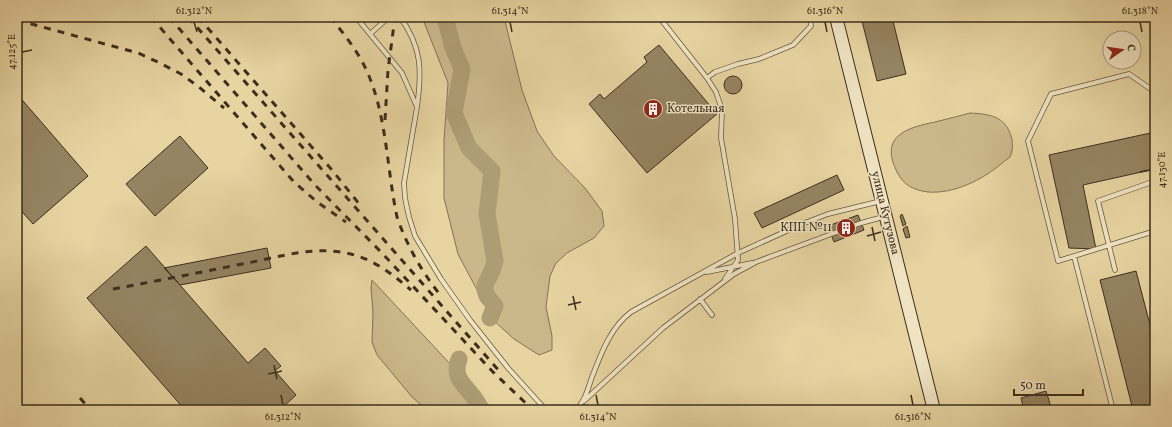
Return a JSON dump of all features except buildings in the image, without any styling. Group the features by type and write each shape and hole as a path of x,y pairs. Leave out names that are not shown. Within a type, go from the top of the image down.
{"street":[{"name":"улица Кутузова","path":"836,17 934,410"}],"lane":[{"path":"356,17 402,73 417,107"},
{"path":"370,34 389,17"},
{"path":"400,17 411,33 419,56 420,71 417,107 404,183 405,198 415,236 437,272 470,320 508,368 546,410"},
{"path":"707,78 716,72 758,59 793,45 811,26 810,17"},
{"path":"660,18 707,78 716,92 722,110 722,138 735,219 738,253 738,260 722,282"},
{"path":"1155,92 1129,74 1051,94 1028,141 1058,261 1155,231"},
{"path":"1115,270 1098,201 1155,181"},
{"path":"584,402 597,363 613,330 618,323 638,308 738,253 819,217 882,200"},
{"path":"576,410 663,328 734,274 756,262 861,223 886,216"},
{"path":"1074,256 1113,410"},
{"path":"703,273 756,262"},
{"path":"700,299 712,315"}],"shaded area":[{"path":"422,17 504,17 522,90 537,131 554,156 585,188 602,211 604,226 594,238 567,253 556,263 550,276 546,307 552,336 552,350 539,355 514,339 493,320 458,254 444,198 444,140 448,83"},
{"path":"970,113 990,115 1005,124 1012,141 1010,157 993,170 967,185 948,191 928,192 918,190 906,184 897,172 892,160 891,150 893,142 898,136 914,127"},
{"path":"372,280 493,410 427,410 412,397 377,355 372,342"}],"waterway":[{"path":"445,17 453,48 462,69 454,113 469,148 492,171 487,214 495,261 485,285 487,296 495,306 490,318"},
{"path":"459,359 457,367 460,380 478,403 481,410"}],"railway":[{"path":"151,17 294,182 317,202 346,222"},
{"path":"169,17 315,185 381,252 493,372 533,410"},
{"path":"188,17 501,373"},
{"path":"198,17 332,170 360,205"},
{"path":"330,17 357,52 369,76 380,110 397,217 405,238 416,258 441,296"},
{"path":"385,120 388,70 395,17"},
{"path":"17,20 138,53 181,74 224,108"},
{"path":"113,289 284,255 334,251 355,255 373,262 411,290"},
{"path":"80,398 91,410"}],"place":[{"name":"Котельная","path":"653,109"},
{"name":"КПП №11","path":"846,228"}]}
